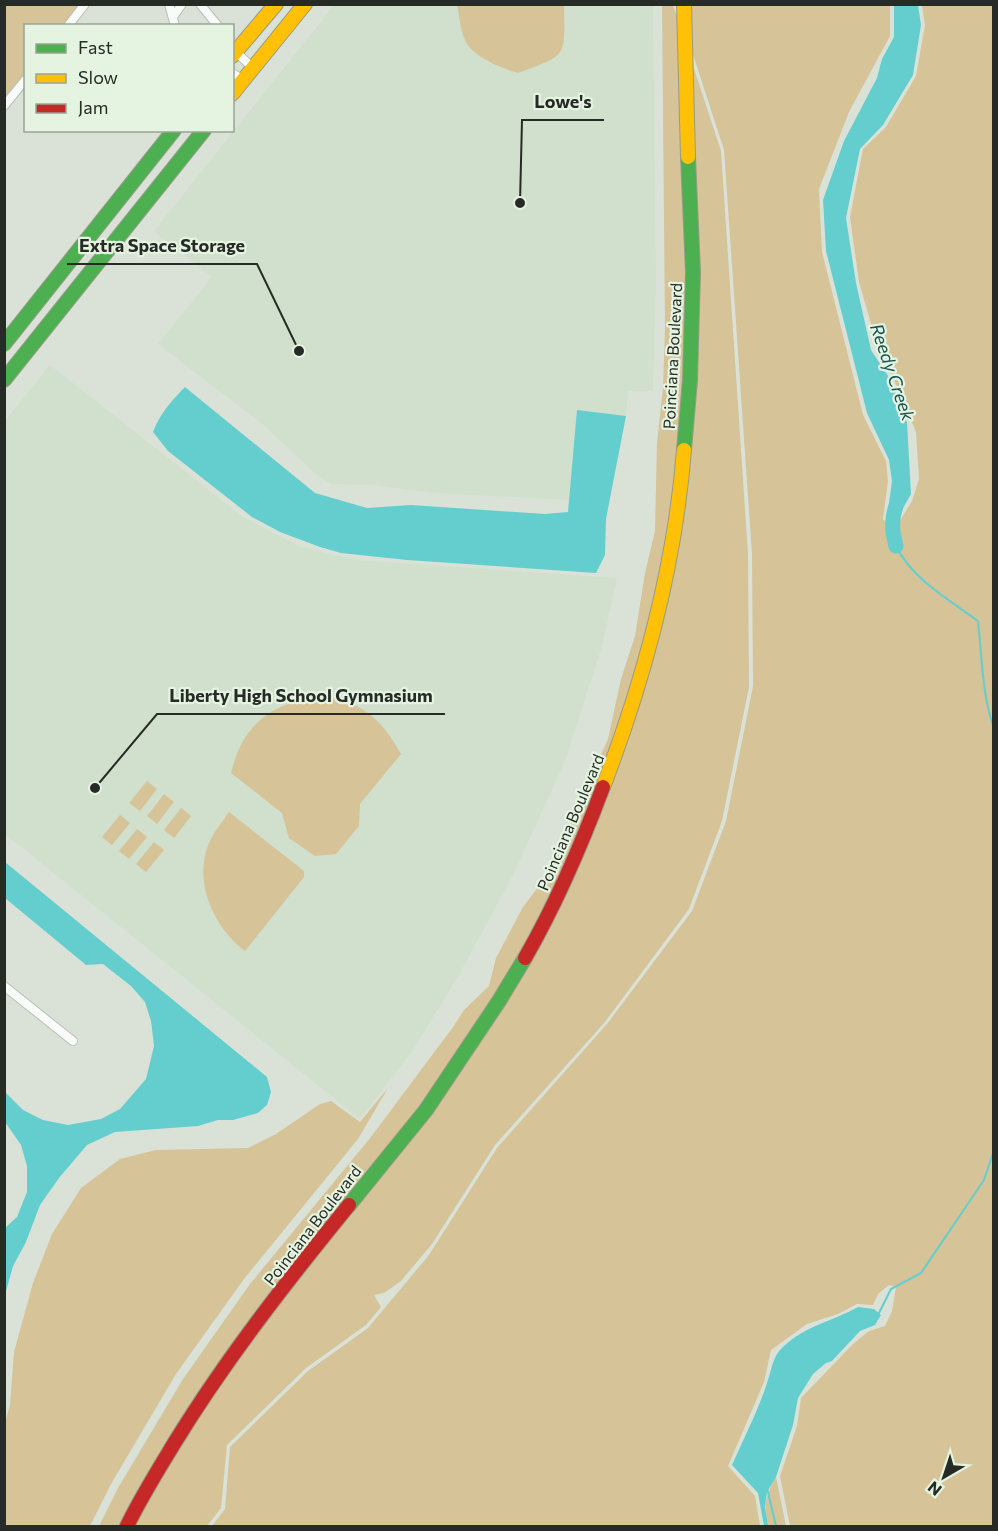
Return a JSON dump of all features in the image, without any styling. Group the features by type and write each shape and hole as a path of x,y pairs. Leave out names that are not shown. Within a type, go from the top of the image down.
{"main road":[{"path":"234,51 276,4"},
{"path":"238,76 253,68 305,4"},
{"name":"Poinciana Boulevard","path":"127,1527 141,1498 205,1393 293,1274 426,1110 499,1001 545,922 589,825 626,728 662,599 682,480 690,380 693,272 684,4"},
{"path":"4,344 172,132"},
{"path":"4,380 202,132"}],"street":[{"path":"70,24 85,4"},
{"path":"169,4 174,21"},
{"path":"174,21 182,4"},
{"path":"200,4 216,24"},
{"path":"234,53 253,68"},
{"path":"4,106 24,82"},
{"path":"4,986 73,1041"}],"shaded area":[{"path":"5,5 80,5 64,24 24,24 24,74 5,99"},
{"path":"334,5 457,5 464,39 565,40 564,5 653,5 656,285 653,391 628,391 626,416 577,411 569,500 435,493 375,485 331,484 316,474 261,423 158,344 212,277 154,231"},
{"path":"457,5 564,5 563,45 555,57 534,67 518,73 503,68 479,56 467,44"},
{"path":"662,5 673,5 721,151 748,554 749,687 722,821 689,909 605,1022 495,1145 432,1244 401,1281 384,1293 374,1295 381,1307 366,1325 306,1368 227,1445 221,1508 207,1526 99,1526 118,1488 183,1379 250,1284 371,1137 464,1010 489,986 496,958 523,907 551,870 608,739 621,679 635,636 645,573 655,531 657,443 663,388 665,327"},
{"path":"677,5 890,5 890,36 849,112 819,189 822,252 863,415 886,461 888,481 883,519 893,532 912,501 919,479 916,432 872,327 859,282 850,217 863,149 886,127 916,76 925,25 922,5 993,5 993,1526 790,1526 780,1476 797,1426 801,1398 853,1344 869,1331 885,1326 892,1311 896,1287 889,1285 878,1294 873,1305 857,1304 838,1314 807,1324 771,1350 764,1382 728,1466 755,1496 760,1526 212,1526 225,1509 230,1447 308,1371 368,1328 429,1255 497,1148 607,1024 692,911 726,821 753,686 752,554 724,150"},
{"path":"50,365 243,517 299,546 355,560 617,578 602,646 565,761 512,877 455,982 410,1054 360,1119 5,834 4,422"},
{"path":"318,697 346,702 368,713 386,730 401,754 360,804 359,826 336,854 315,856 289,838 282,813 231,773 242,742 261,720 272,711 286,705"},
{"path":"147,781 157,789 140,811 129,803"},
{"path":"164,794 174,802 157,824 147,816"},
{"path":"181,808 191,816 174,838 164,830"},
{"path":"229,812 304,871 304,877 245,951 222,928 208,898 204,882 206,850"},
{"path":"120,815 130,823 112,845 102,837"},
{"path":"137,829 147,837 129,859 119,851"},
{"path":"154,842 164,850 146,872 136,864"},
{"path":"388,1088 358,1139 244,1279 176,1374 111,1484 90,1526 5,1526 5,1423 10,1405 14,1352 33,1283 52,1234 81,1188 120,1159 156,1150 248,1148 276,1134 320,1104 331,1101 360,1122"},
{"path":"776,1477 786,1526 768,1526 766,1519 766,1500"}],"water":[{"path":"894,5 918,5 921,25 913,75 883,125 860,149 846,218 856,283 871,350 890,379 907,422 911,494 893,526 887,518 892,481 889,460 867,413 826,251 823,200 844,141 877,78 882,59 894,37"},
{"path":"185,387 315,493 367,508 411,505 545,514 568,512 577,410 626,416 606,519 605,555 596,573 407,560 341,553 280,532 252,517 168,451 153,432 166,408"},
{"path":"5,862 267,1077 271,1092 267,1105 258,1113 198,1126 115,1132 87,1145 40,1205 26,1242 13,1266 5,1295 5,1228 17,1217 27,1192 27,1166 21,1145 5,1122 5,1092 23,1110 43,1120 68,1125 101,1119 120,1109 146,1079 154,1046 151,1021 145,1002 131,986 103,964 86,965 5,898"},
{"path":"858,1307 874,1309 881,1315 875,1325 860,1331 832,1361 813,1374 798,1398 793,1425 776,1477 767,1492 765,1507 768,1526 764,1526 758,1493 732,1465 759,1404 775,1359 784,1346 801,1333"}],"waterway":[{"name":"Reedy Creek","path":"896,506 893,526 896,546"},
{"name":"Reedy Creek","path":"896,546 903,558 922,579 943,597 978,621 985,689 994,729"},
{"name":"Reedy Creek","path":"878,1315 891,1289 921,1273 984,1180 994,1150"},
{"name":"Reedy Creek","path":"767,1488 776,1526"}],"traffic: fast":[{"path":"4,344 172,132"},
{"path":"4,380 202,132"},
{"path":"684,450 690,380 693,272 688,157"},
{"path":"349,1205 426,1110 525,958"}],"traffic: slow":[{"path":"234,54 276,4"},
{"path":"234,92 305,4"},
{"path":"684,4 688,157"},
{"path":"603,787 632,706 656,622 673,537 684,450"}],"traffic: jam":[{"path":"525,958 567,874 603,787"},
{"path":"127,1526 162,1463 215,1381 280,1292 349,1205"}],"place":[{"name":"Lowe's","path":"520,203"},
{"name":"Extra Space Storage","path":"299,351"},
{"name":"Liberty High School Gymnasium","path":"95,788"}]}
